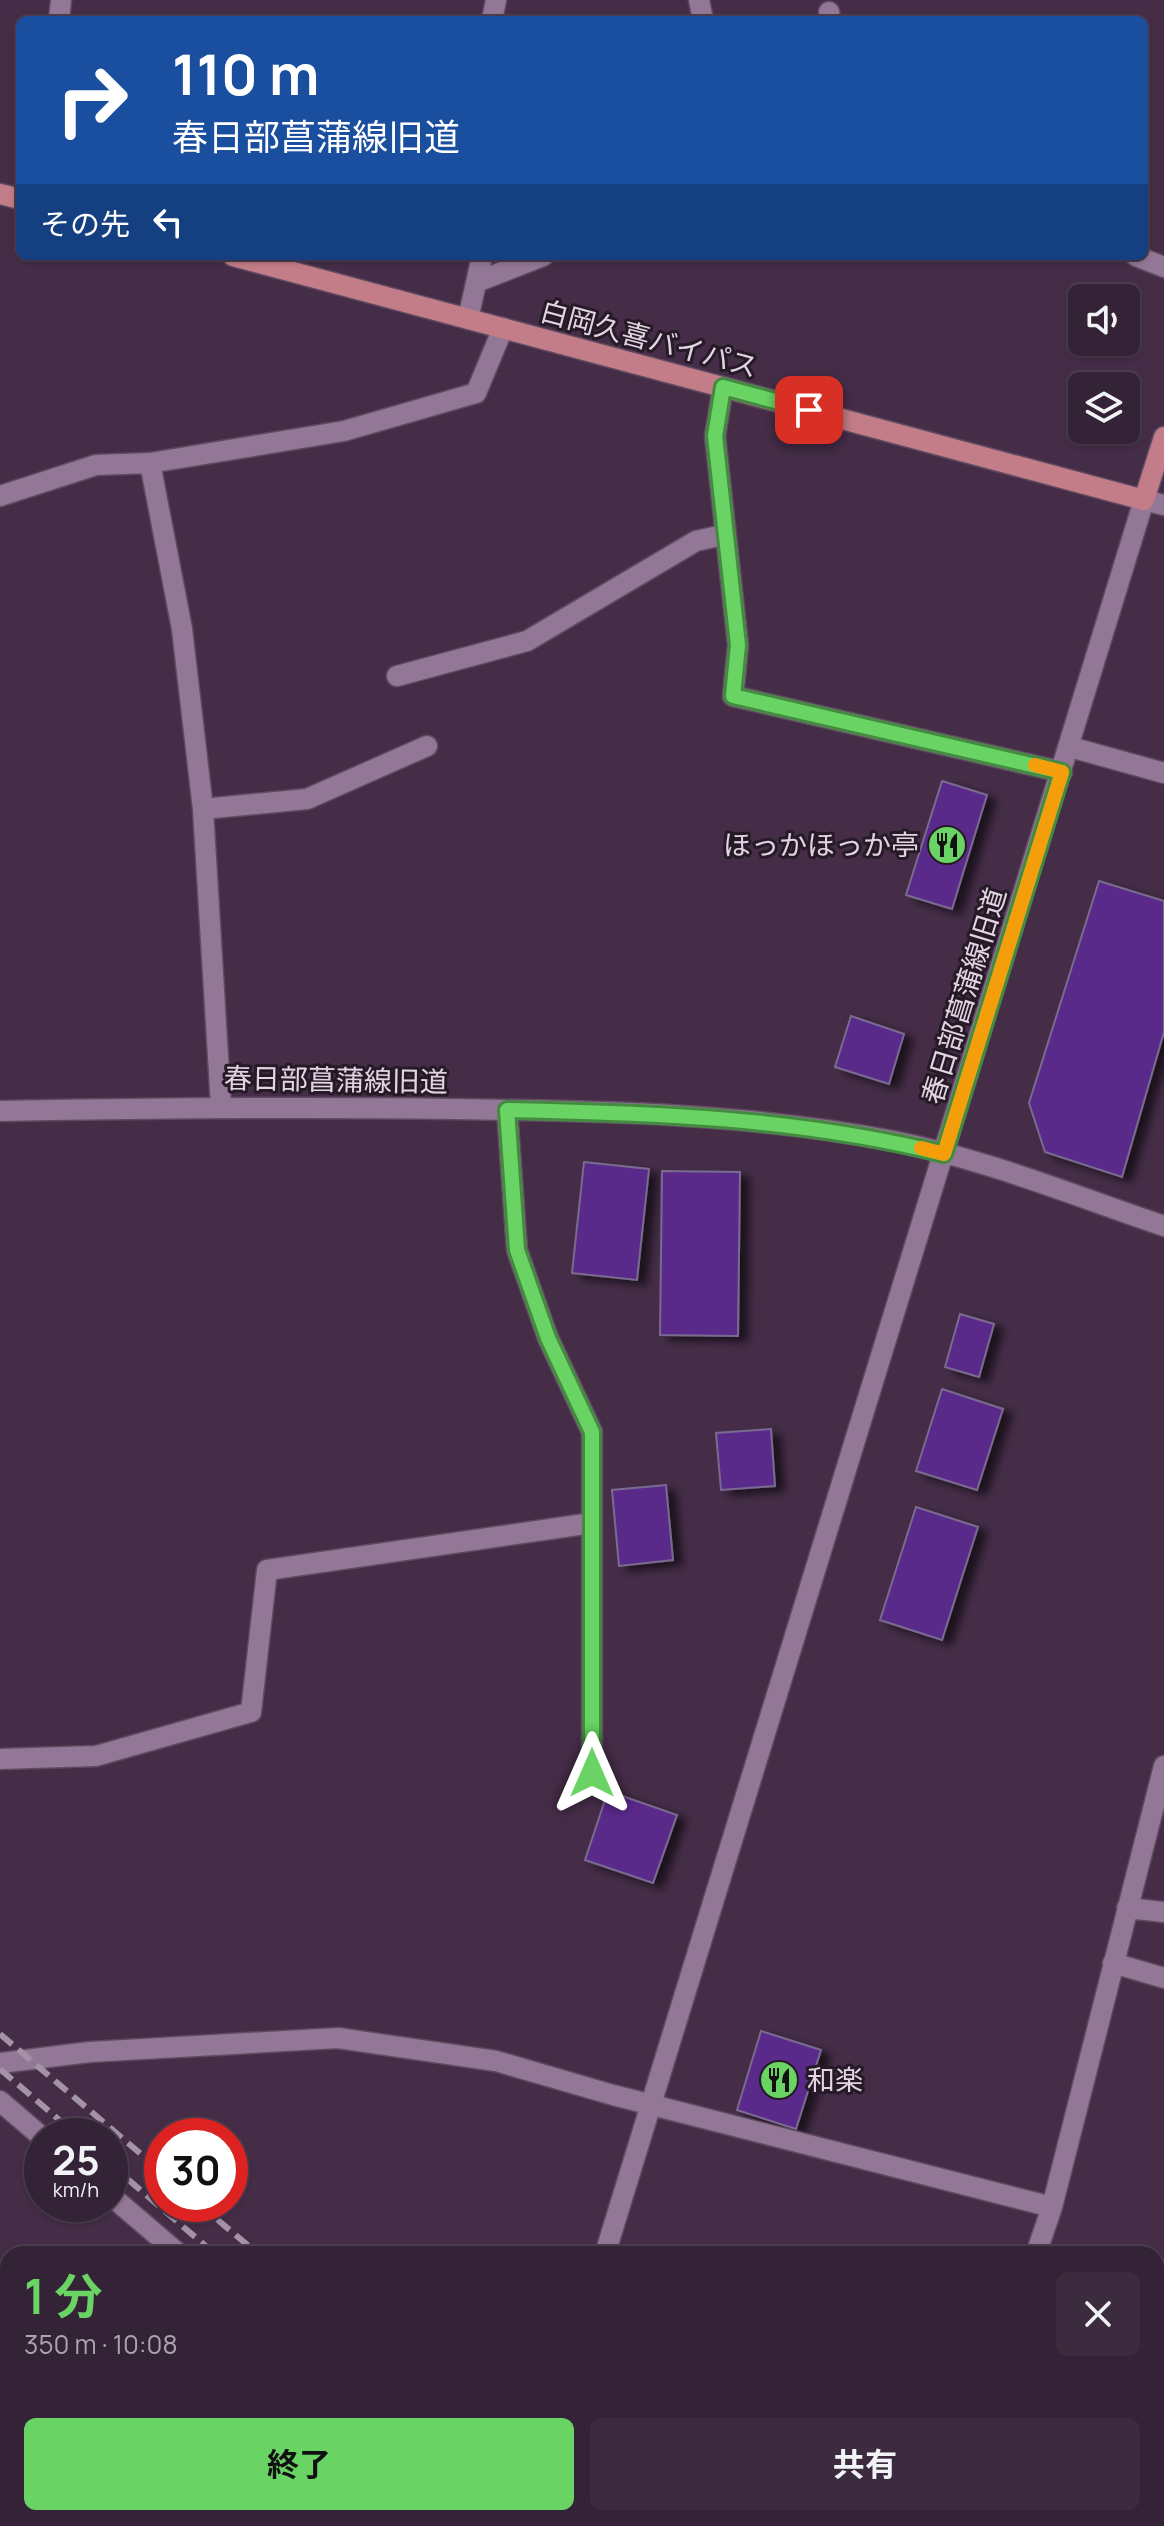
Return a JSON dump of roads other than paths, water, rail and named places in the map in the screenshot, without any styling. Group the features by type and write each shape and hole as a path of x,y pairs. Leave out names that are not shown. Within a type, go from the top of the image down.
{"main road":[{"name":"白岡久喜バイパス","path":"248,260 1154,502"},
{"path":"1154,502 1164,437"}],"street":[{"path":"468,319 482,260"},
{"path":"479,281 533,260"},
{"path":"0,496 96,465 150,463 344,431 476,393 503,328"},
{"path":"723,387 715,436 723,535 738,645 733,696 1062,772"},
{"path":"150,463 182,629 203,809 221,1106"},
{"name":"春日部菖蒲線旧道","path":"0,1111 221,1106 688,1114 766,1120 855,1134 944,1154 1070,747 1154,502"},
{"path":"397,676 527,641 696,541 723,535"},
{"path":"203,809 307,799 427,746"},
{"path":"1070,747 1164,773"},
{"path":"507,1110 517,1250 548,1338 592,1432 592,1773"},
{"path":"608,2246 944,1154 1164,1226"},
{"path":"0,1759 96,1756 251,1712 267,1570 592,1523"},
{"path":"1039,2246 1052,2207 1164,1766"},
{"path":"1127,1908 1164,1912"},
{"path":"1113,1963 1164,1978"},
{"path":"0,2063 90,2052 338,2038 496,2061 1052,2207"},
{"path":"0,2101 24,2122"},
{"path":"128,2210 170,2246"}],"railway":[{"path":"0,2034 144,2157"},
{"path":"0,2069 57,2118"},
{"path":"128,2179 206,2246"},
{"path":"220,2222 249,2246"}],"place":[{"name":"ほっかほっか亭","path":"947,845"},
{"name":"和楽","path":"779,2080"}]}
